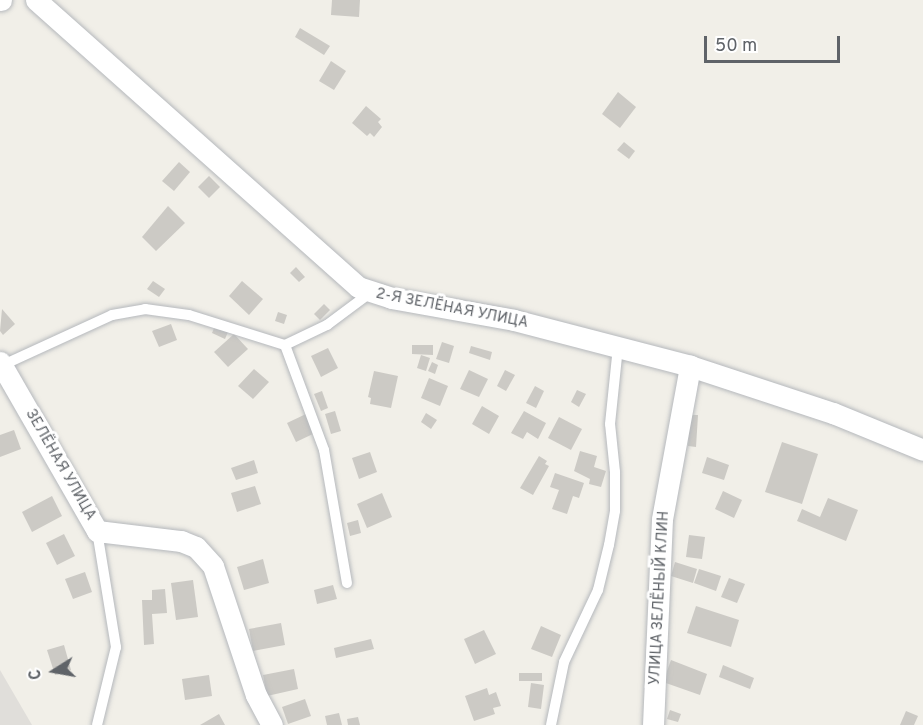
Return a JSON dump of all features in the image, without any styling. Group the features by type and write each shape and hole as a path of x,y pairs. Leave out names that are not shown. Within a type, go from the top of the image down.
{"street":[{"name":"2-Я ЗЕЛЁНАЯ УЛИЦА","path":"36,0 346,278 370,293 514,320 690,366 833,413 923,450"},
{"name":"ЗЕЛЁНАЯ УЛИЦА","path":"2,363 97,531 167,537 188,543 205,555 213,566 256,695 272,725"},
{"name":"УЛИЦА ЗЕЛЁНЫЙ КЛИН","path":"653,725 662,519 690,366"}],"lane":[{"path":"2,363 112,315 145,309 189,315 285,345 327,325 370,293"},
{"path":"285,345 324,450 347,584"},
{"path":"551,725 564,662 598,590 615,512 615,472 610,424 618,347"},
{"path":"97,531 116,647 97,725"}],"shaded area":[{"path":"0,670 32,725 0,725"}],"building":[{"path":"332,0 360,0 359,17 331,15"},
{"path":"300,28 330,46 324,55 295,37"},
{"path":"331,61 346,71 334,90 319,81"},
{"path":"618,92 636,107 620,128 602,114"},
{"path":"366,106 381,119 378,122 382,127 374,137 370,133 367,136 352,123"},
{"path":"624,142 635,151 629,159 617,150"},
{"path":"179,162 190,172 174,191 162,181"},
{"path":"209,176 220,187 209,198 198,187"},
{"path":"168,206 185,223 156,251 142,237"},
{"path":"296,267 305,277 299,282 290,273"},
{"path":"153,281 165,289 159,297 147,289"},
{"path":"242,281 263,299 249,315 229,296"},
{"path":"324,304 330,310 320,320 314,314"},
{"path":"2,309 15,324 3,335 0,331"},
{"path":"278,312 287,315 284,324 275,321"},
{"path":"171,324 177,340 159,347 152,331"},
{"path":"215,326 228,332 225,339 212,333"},
{"path":"234,334 248,349 228,367 214,352"},
{"path":"442,342 454,346 449,363 436,359"},
{"path":"412,345 433,345 433,355 412,354"},
{"path":"471,346 492,352 490,360 469,353"},
{"path":"328,348 338,368 321,377 311,356"},
{"path":"421,355 430,358 426,371 417,368"},
{"path":"432,362 438,365 435,374 428,371"},
{"path":"254,369 269,382 253,399 238,386"},
{"path":"469,370 488,379 479,397 460,389"},
{"path":"505,370 515,375 506,391 497,386"},
{"path":"374,371 398,376 391,408 370,404 371,398 368,397"},
{"path":"429,378 448,386 440,406 421,398"},
{"path":"535,386 544,391 536,408 526,403"},
{"path":"577,390 586,394 579,407 571,402"},
{"path":"322,391 328,408 321,411 314,394"},
{"path":"482,406 499,416 489,434 472,424"},
{"path":"335,411 341,431 331,434 325,414"},
{"path":"524,411 546,423 538,439 527,432 523,439 511,433"},
{"path":"426,413 437,420 431,429 421,422"},
{"path":"306,414 315,433 296,442 287,423"},
{"path":"690,415 698,415 696,447 688,446"},
{"path":"559,417 582,429 571,450 548,438"},
{"path":"14,430 21,449 0,457 0,435"},
{"path":"782,442 818,454 802,504 765,492"},
{"path":"580,451 597,456 594,467 606,471 601,487 589,484 590,479 574,471"},
{"path":"370,452 377,472 359,479 352,458"},
{"path":"539,456 547,461 545,464 549,466 533,495 520,488"},
{"path":"707,457 729,465 724,480 702,473"},
{"path":"254,460 258,473 236,480 231,468"},
{"path":"555,473 584,483 579,498 573,496 567,514 552,509 559,490 550,487"},
{"path":"255,486 261,504 237,512 231,493"},
{"path":"723,491 742,500 734,518 715,509"},
{"path":"382,493 392,517 367,528 357,504"},
{"path":"52,496 62,516 32,532 22,512"},
{"path":"828,498 858,510 846,541 797,521 802,509 820,517"},
{"path":"358,520 361,533 350,536 347,523"},
{"path":"64,534 75,556 57,565 46,543"},
{"path":"689,535 705,537 702,559 686,557"},
{"path":"263,559 269,583 244,590 237,567"},
{"path":"675,562 697,569 693,583 671,576"},
{"path":"699,569 721,576 716,591 694,583"},
{"path":"85,572 92,592 73,599 65,579"},
{"path":"729,578 745,584 737,603 721,597"},
{"path":"193,580 198,617 176,620 171,583"},
{"path":"333,585 337,599 317,604 314,590"},
{"path":"165,589 167,613 152,614 154,644 144,645 142,600 152,600 152,590"},
{"path":"696,606 739,620 731,647 687,633"},
{"path":"281,623 285,645 253,651 249,629"},
{"path":"541,626 561,635 552,657 531,649"},
{"path":"484,630 496,654 475,664 464,639"},
{"path":"371,639 374,649 336,658 334,648"},
{"path":"64,645 71,670 55,675 47,650"},
{"path":"671,660 707,674 700,695 663,682"},
{"path":"723,665 754,678 750,689 719,677"},
{"path":"294,669 298,689 267,696 263,675"},
{"path":"519,673 542,673 542,681 519,681"},
{"path":"209,675 212,696 185,700 182,679"},
{"path":"531,683 544,685 541,709 528,707"},
{"path":"487,688 489,695 496,692 501,706 493,708 495,714 474,721 465,696"},
{"path":"305,699 311,716 288,724 282,707"},
{"path":"670,710 681,714 678,722 667,719"},
{"path":"906,711 918,716 914,725 900,725"},
{"path":"339,713 342,725 327,725 325,716"},
{"path":"219,714 225,725 200,725"},
{"path":"358,717 360,725 348,725 347,719"}]}
